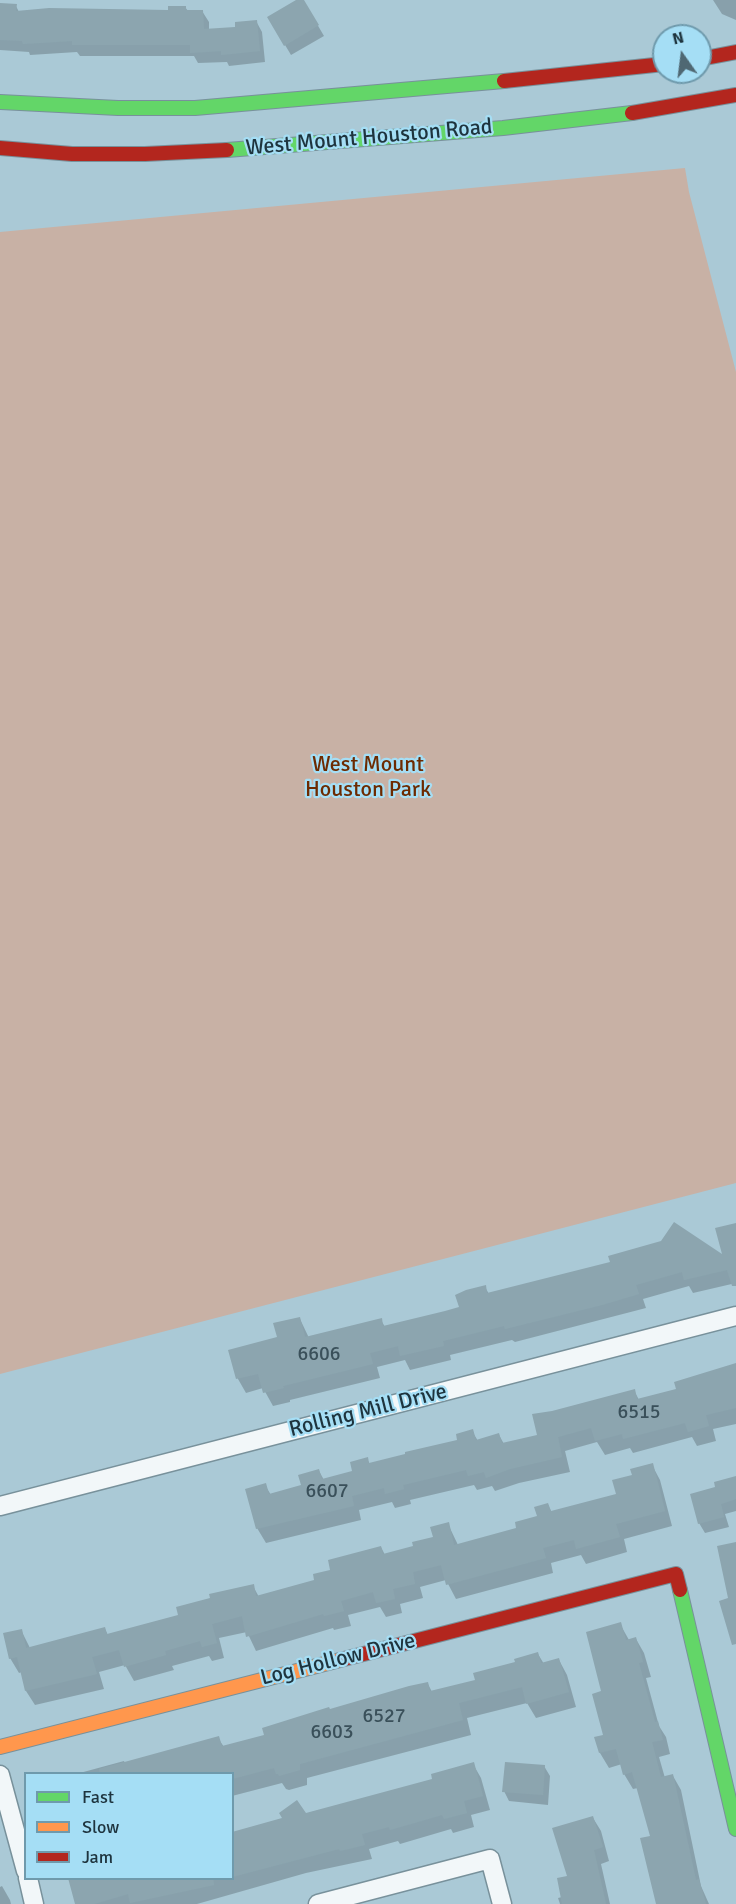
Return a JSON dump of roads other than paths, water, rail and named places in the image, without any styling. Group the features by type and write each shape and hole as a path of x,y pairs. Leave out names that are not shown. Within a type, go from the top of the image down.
{"main road":[{"path":"712,57 736,52"},
{"name":"West Mount Houston Road","path":"0,102 118,108 206,107 538,78 652,65"},
{"name":"West Mount Houston Road","path":"0,148 71,154 202,152 590,119 676,108 736,95"},
{"name":"Log Hollow Drive","path":"0,1747 676,1574 736,1829"}],"street":[{"name":"Rolling Mill Drive","path":"0,1506 736,1316"},
{"path":"0,1775 24,1863"},
{"path":"318,1904 490,1859 502,1904"},
{"path":"28,1880 34,1904"}],"park label":[{"name":"West Mount Houston Park","path":"368,778"}]}
